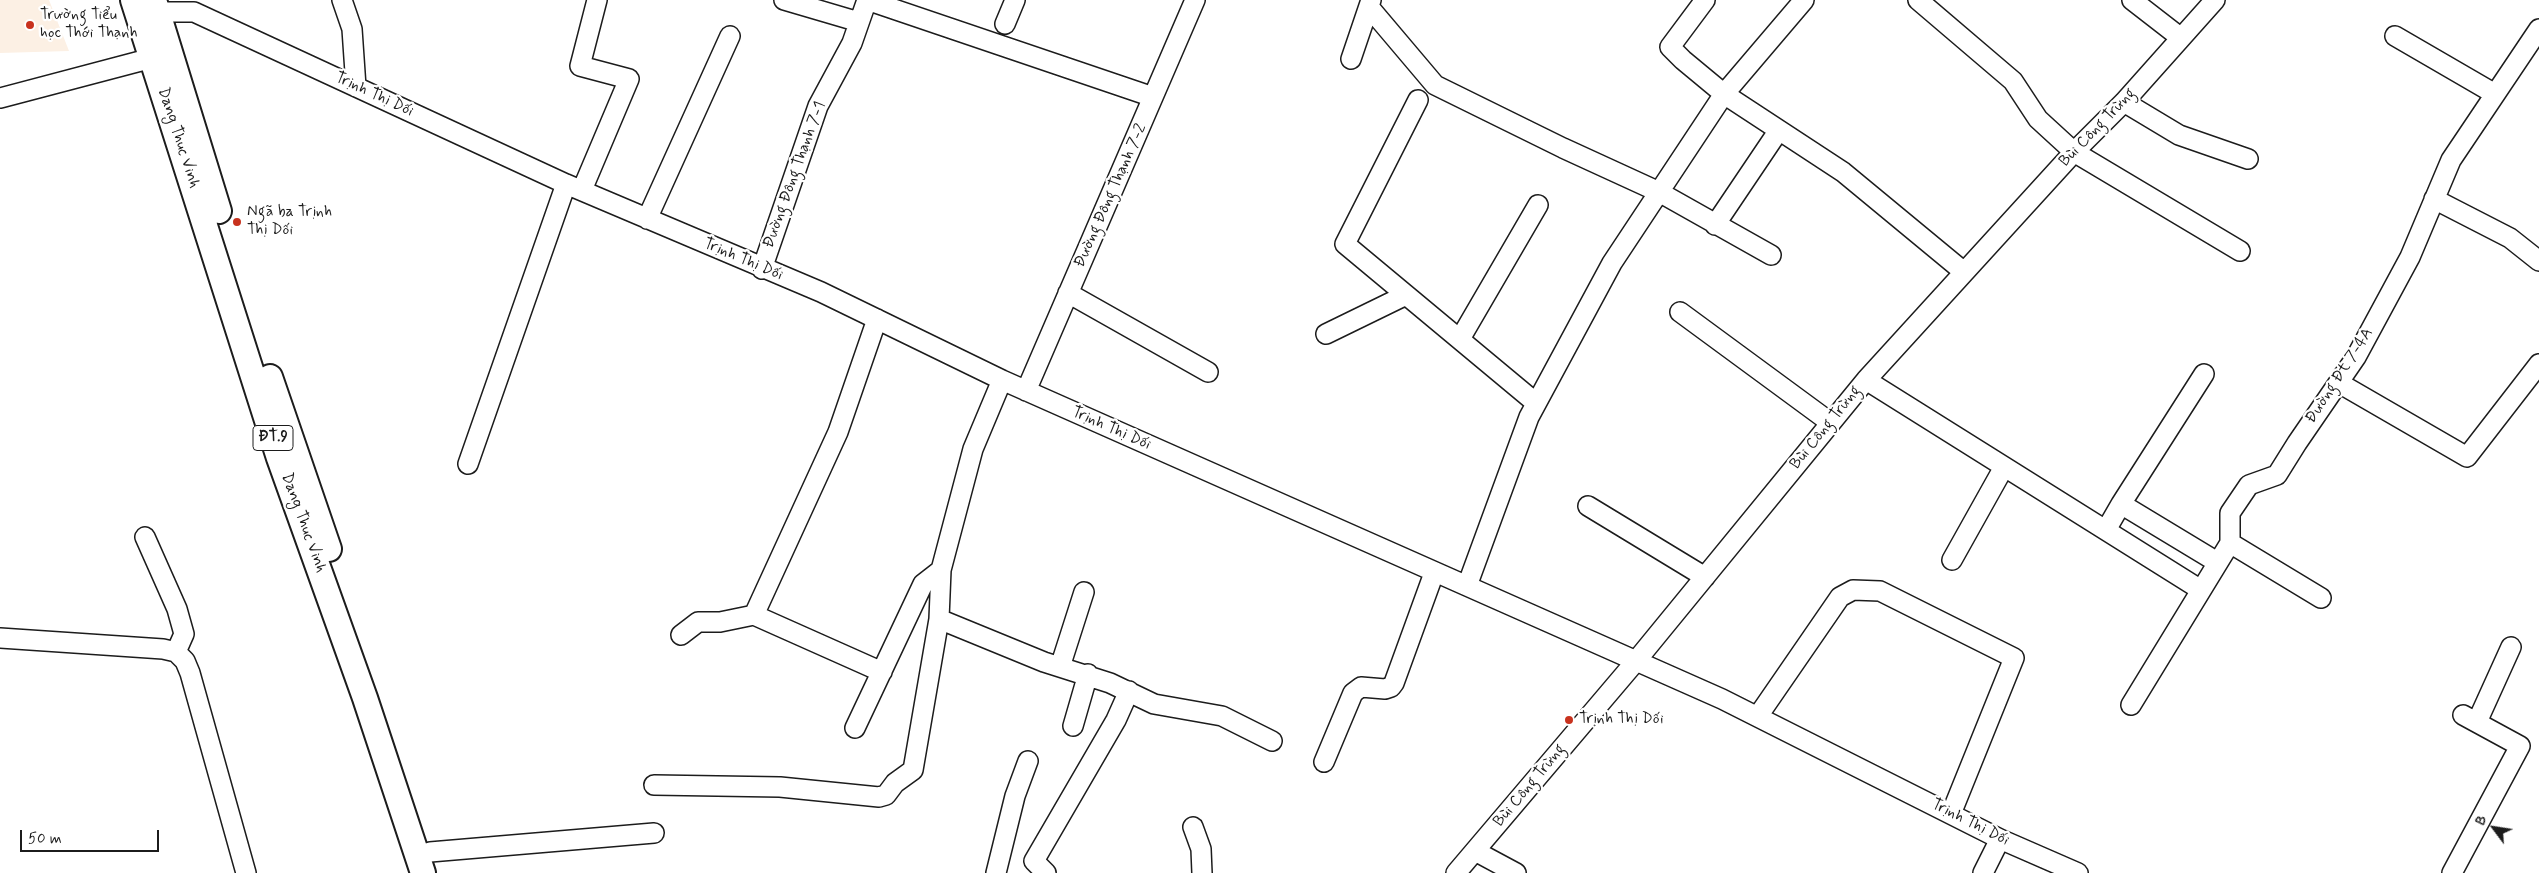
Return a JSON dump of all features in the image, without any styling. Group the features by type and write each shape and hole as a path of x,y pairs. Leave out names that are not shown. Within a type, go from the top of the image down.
{"main road":[{"name":"Dang Thuc Vinh","path":"146,6 152,58 279,458 365,698 430,866"},
{"name":"Dang Thuc Vinh","path":"146,6 262,352 430,866"}],"street":[{"path":"342,0 352,29 356,87"},
{"path":"468,464 574,187 629,79 580,66 597,0"},
{"path":"784,0 859,22"},
{"path":"867,0 1153,97"},
{"name":"Đường Đông Thạnh 7-1","path":"762,268 818,106 852,43 867,0"},
{"path":"1005,24 1015,0"},
{"name":"Đường Đông Thạnh 7-2","path":"1026,391 1195,0"},
{"path":"1705,0 1670,47 1724,94 1843,172 1964,272"},
{"path":"1467,586 1529,417 1612,263 1724,94 1804,0"},
{"path":"1918,0 2013,81 2038,119 2074,152 2240,251"},
{"path":"2132,0 2182,38"},
{"name":"Bùi Công Trừng","path":"1456,873 1636,661 1866,380 2074,152 2124,102 2215,0"},
{"path":"1351,59 1370,4"},
{"path":"1370,4 1435,85 1563,148 1659,192 1771,255"},
{"name":"Trịnh Thị Dối","path":"146,6 194,12 574,187 821,292 1026,391 1758,716 2000,839 2078,873"},
{"name":"Đường Đt 7-4A","path":"2230,543 2230,513 2234,506 2249,485 2277,475 2296,443 2356,357 2410,258 2451,160 2539,29"},
{"path":"647,218 730,36"},
{"path":"2395,36 2495,94"},
{"path":"0,98 152,58"},
{"path":"1418,100 1344,244 1536,403"},
{"path":"2124,102 2179,135 2248,159"},
{"path":"1715,225 1779,130"},
{"path":"2434,199 2510,238 2539,261"},
{"path":"1460,339 1538,205"},
{"path":"1068,293 1208,372"},
{"path":"1326,334 1406,295"},
{"path":"1680,312 1831,423"},
{"path":"754,615 838,432 877,319"},
{"path":"2339,383 2467,457 2539,364"},
{"path":"2106,530 2204,374"},
{"path":"654,785 780,787 879,797 886,795 895,783 913,770 939,619 941,570 973,449 1002,380"},
{"path":"1866,380 2201,590"},
{"path":"1952,560 2004,467"},
{"path":"2121,504 2217,562"},
{"path":"1588,506 1705,577"},
{"path":"145,537 177,609 184,634 176,652"},
{"path":"2131,705 2230,543 2321,598"},
{"path":"855,728 923,584 941,570"},
{"path":"1324,762 1353,693 1361,687 1391,688 1394,683 1434,573"},
{"path":"1758,716 1840,597 1853,590 1880,591 2014,658 1952,814"},
{"path":"1060,667 1084,592"},
{"path":"681,635 698,622 720,622 754,615 882,672"},
{"path":"939,619 1060,667 1088,674 1154,704 1222,716 1272,741"},
{"path":"0,638 176,652 185,661 190,673 246,873"},
{"path":"2452,873 2520,746 2470,718 2511,647"},
{"path":"1073,726 1088,674"},
{"path":"1046,873 1034,862 1116,720 1129,691"},
{"path":"996,873 1015,796 1028,761"},
{"path":"1193,826 1201,849 1202,873"},
{"path":"430,866 654,834"},
{"path":"1984,873 2000,839"},
{"path":"1475,851 1516,873"}],"shaded area":[{"name":"Trường Tiểu học Thới Thạnh","path":"0,0 49,0 69,51 0,53"}],"place":[{"name":"Trường Tiểu học Thới Thạnh","path":"30,25"},
{"name":"Ngã ba Trịnh Thị Dối","path":"237,222"},
{"name":"Trịnh Thị Dối","path":"1569,720"}]}
